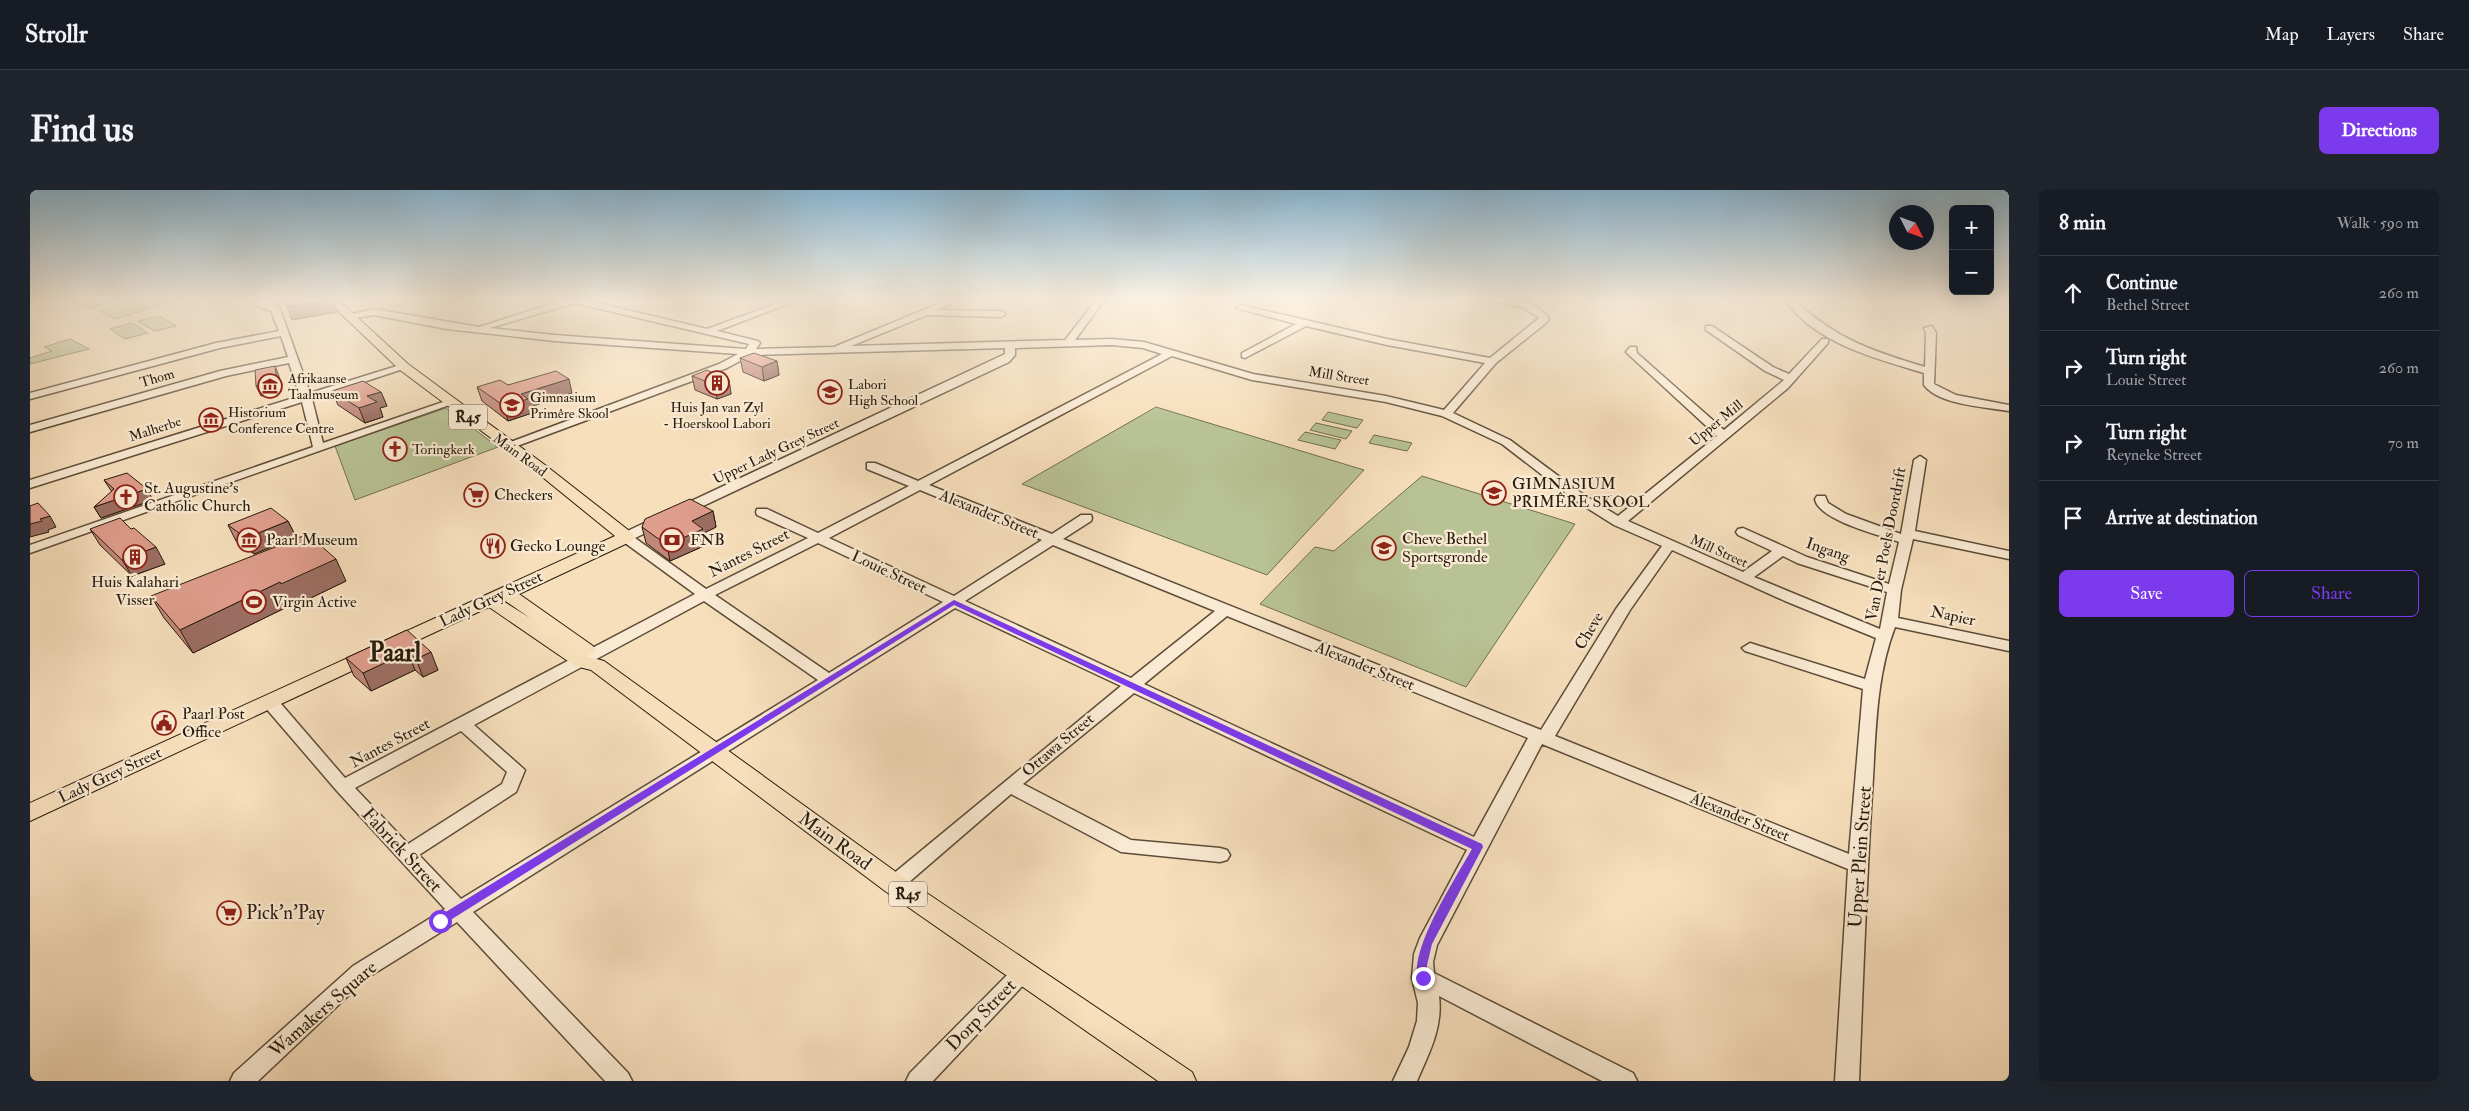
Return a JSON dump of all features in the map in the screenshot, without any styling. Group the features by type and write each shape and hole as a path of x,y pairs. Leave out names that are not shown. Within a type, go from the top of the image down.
{"main road":[{"name":"Main Road","path":"375,341 404,368 626,537"},
{"path":"562,567 600,536 600,526 592,512"},
{"name":"Lady Grey Street","path":"30,812 626,537"},
{"name":"R45","path":"498,596 591,661"},
{"name":"Main Road","path":"591,661 894,884 1182,1081"}],"street":[{"path":"30,396 219,345 242,341"},
{"path":"285,341 294,359 294,366 306,397 319,448"},
{"name":"Mill Street","path":"583,341 749,352 1124,342 1171,353 1252,377 1386,399 1446,414 1506,442 1580,498 1619,522 1669,545 1743,578 1888,628"},
{"path":"508,446 723,366 749,352 754,342 748,341"},
{"path":"829,351 855,341"},
{"path":"1066,344 1069,341"},
{"path":"1245,355 1272,341"},
{"path":"1381,341 1492,361"},
{"path":"1446,414 1492,361 1516,341"},
{"path":"1727,341 1769,369 1790,378"},
{"name":"Upper Mill","path":"1619,522 1784,386 1825,341"},
{"path":"1840,341 1858,349 1929,370"},
{"path":"1931,341 1929,385 1936,392 2009,408"},
{"name":"Upper Lady Grey Street","path":"626,537 1005,360 1010,354 1010,346"},
{"path":"1632,349 1634,355 1724,436"},
{"name":"Nantes Street","path":"343,787 591,661 705,595 817,539 1171,353"},
{"name":"Thom","path":"30,429 224,373 294,359"},
{"name":"Malherbe","path":"30,484 404,368"},
{"path":"30,549 450,403"},
{"name":"Van Der Poels Doordrift","path":"1888,628 1894,590 1907,537 1920,460"},
{"name":"Alexander Street","path":"871,466 1858,865"},
{"path":"1821,499 1824,508 1841,517 1907,537 2009,555"},
{"name":"Louie Street","path":"762,512 1478,847"},
{"name":"Wamakers Square","path":"242,1081 360,972 1086,518"},
{"name":"Ingang","path":"1743,532 1781,551 1836,572 1894,590"},
{"path":"626,537 705,595 829,680"},
{"name":"Cheve","path":"1405,1081 1428,1025 1430,1010 1421,965 1427,944 1478,847 1541,737 1623,609 1669,545"},
{"name":"Ingang","path":"1743,578 1781,551"},
{"name":"Ottawa Street","path":"894,884 1130,685 1225,610"},
{"name":"Napier","path":"1888,628 2009,646"},
{"name":"Upper Plein Street","path":"1847,1081 1858,865 1871,686 1878,652 1888,628"},
{"path":"1750,648 1871,686"},
{"name":"Fabriek Street","path":"270,702 343,787 620,1081"},
{"path":"406,854 510,788 515,778 516,770 464,724"},
{"path":"1010,785 1128,847 1220,855"},
{"name":"Dorp Street","path":"918,1081 1023,972"},
{"path":"1423,978 1626,1081"}],"green space":[{"path":"65,341 73,341 89,349 30,364 30,358 52,351 44,347"},
{"path":"1156,407 1364,470 1267,575 1022,484"},
{"path":"446,408 498,447 355,500 335,446"},
{"path":"1328,412 1363,420 1357,428 1322,420"},
{"path":"1316,423 1352,431 1346,439 1310,430"},
{"path":"1305,432 1341,440 1335,449 1298,440"},
{"path":"1374,435 1412,443 1407,451 1369,443"},
{"path":"1422,476 1575,524 1466,687 1260,604 1315,547 1334,551"}],"building":[{"path":"754,353 777,361 762,367 740,358"},
{"path":"275,366 277,382 256,386 255,370"},
{"path":"707,370 729,380 715,385 692,376"},
{"path":"556,371 569,379 521,394 528,399 504,406 477,387 500,380 508,385"},
{"path":"363,381 381,392 367,396 377,402 359,408 332,391"},
{"path":"127,473 147,489 94,507 114,489 104,480"},
{"path":"690,499 713,511 692,521 703,529 667,545 642,527 645,519"},
{"path":"38,503 50,516 40,519 42,521 30,524 30,506"},
{"path":"271,508 288,521 246,538 228,525"},
{"path":"120,518 131,529 134,528 156,547 122,560 90,529"},
{"path":"303,536 313,546 319,544 336,559 281,584 280,582 180,630 151,596"},
{"path":"407,630 431,652 416,659 408,652 363,673 346,658"}],"place":[{"name":"Huis Jan van Zyl - Hoerskool Labori","path":"717,383"},
{"name":"Afrikaanse Taalmuseum","path":"270,386"},
{"name":"Labori High School","path":"830,392"},
{"name":"Gimnasium Primêre Skool","path":"512,405"},
{"name":"Historium Conference Centre","path":"211,420"},
{"name":"Toringkerk","path":"395,449"},
{"name":"GIMNASIUM PRIMÊRE SKOOL","path":"1494,493"},
{"name":"Checkers","path":"476,495"},
{"name":"St. Augustine's Catholic Church","path":"126,497"},
{"name":"Paarl Museum","path":"249,540"},
{"name":"FNB","path":"672,540"},
{"name":"Gecko Lounge","path":"493,546"},
{"name":"Cheve Bethel Sportsgronde","path":"1384,548"},
{"name":"Huis Kalahari Visser","path":"135,557"},
{"name":"Virgin Active","path":"254,602"},
{"name":"Paarl Post Office","path":"164,723"},
{"name":"Pick'n'Pay","path":"229,913"}],"district":[{"name":"Paarl","path":"395,653"}],"route":[{"path":"440,921 954,602 1478,847 1427,944 1421,965 1423,978"}]}
